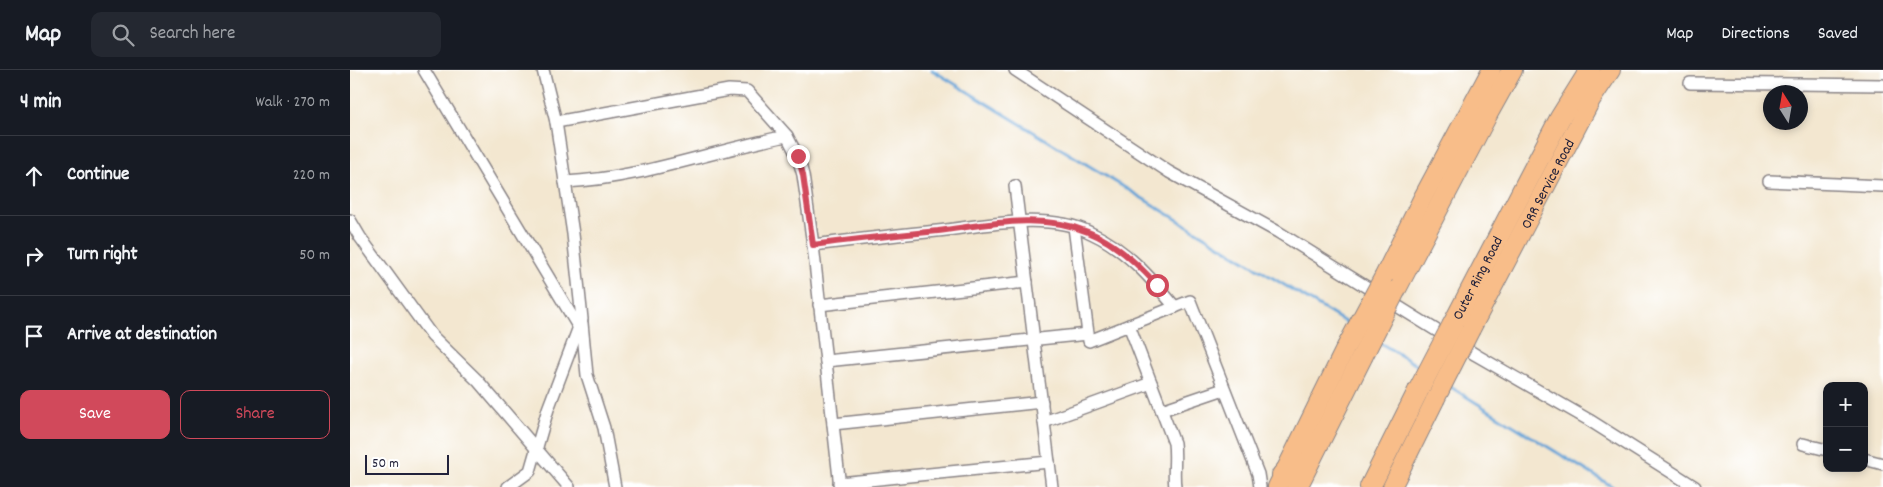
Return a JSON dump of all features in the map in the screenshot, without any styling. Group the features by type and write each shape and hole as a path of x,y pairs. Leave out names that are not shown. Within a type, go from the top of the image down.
{"highway":[{"path":"1285,483 1329,423 1354,352 1390,284 1512,70"},
{"name":"Outer Ring Road","path":"1370,487 1381,466 1426,396 1462,327 1560,118 1590,70"},
{"path":"1377,487 1381,466"}],"main road":[{"path":"1390,284 1422,199 1491,70"},
{"name":"ORR Service Road","path":"1462,327 1582,116 1611,70"},
{"path":"1285,483 1354,352"},
{"path":"1392,487 1426,396"}],"street":[{"path":"424,70 580,323"},
{"path":"543,70 556,122 566,182 587,375 604,428 615,487"},
{"path":"1015,70 1169,172 1278,232 1476,355 1588,420 1695,487"},
{"path":"1690,82 1883,85"},
{"path":"556,122 729,90 747,91 787,136 798,156 803,175 813,245 839,485 1049,462"},
{"path":"566,182 588,181 705,157 787,136"},
{"path":"1769,181 1883,186"},
{"path":"1015,186 1052,487"},
{"path":"350,220 360,237 432,336 478,381 569,487"},
{"path":"813,245 1020,222 1074,227 1089,232 1120,250 1145,272 1175,307"},
{"path":"1074,227 1089,341 1190,301 1258,474 1260,487"},
{"path":"819,305 1027,282"},
{"path":"508,487 530,471 548,409 580,323"},
{"path":"1129,325 1174,443 1176,458 1175,487"},
{"path":"826,361 1088,334"},
{"path":"1044,422 1151,382"},
{"path":"1162,410 1224,389"},
{"path":"833,424 1042,402"},
{"path":"1803,444 1823,449"},
{"path":"1868,460 1883,464"}],"waterway":[{"path":"932,70 1350,325"},
{"path":"1377,341 1423,369"},
{"path":"1449,386 1613,487"}],"route":[{"path":"798,156 803,175 813,245 1020,222 1059,224 1082,229 1120,250 1157,285"}]}
